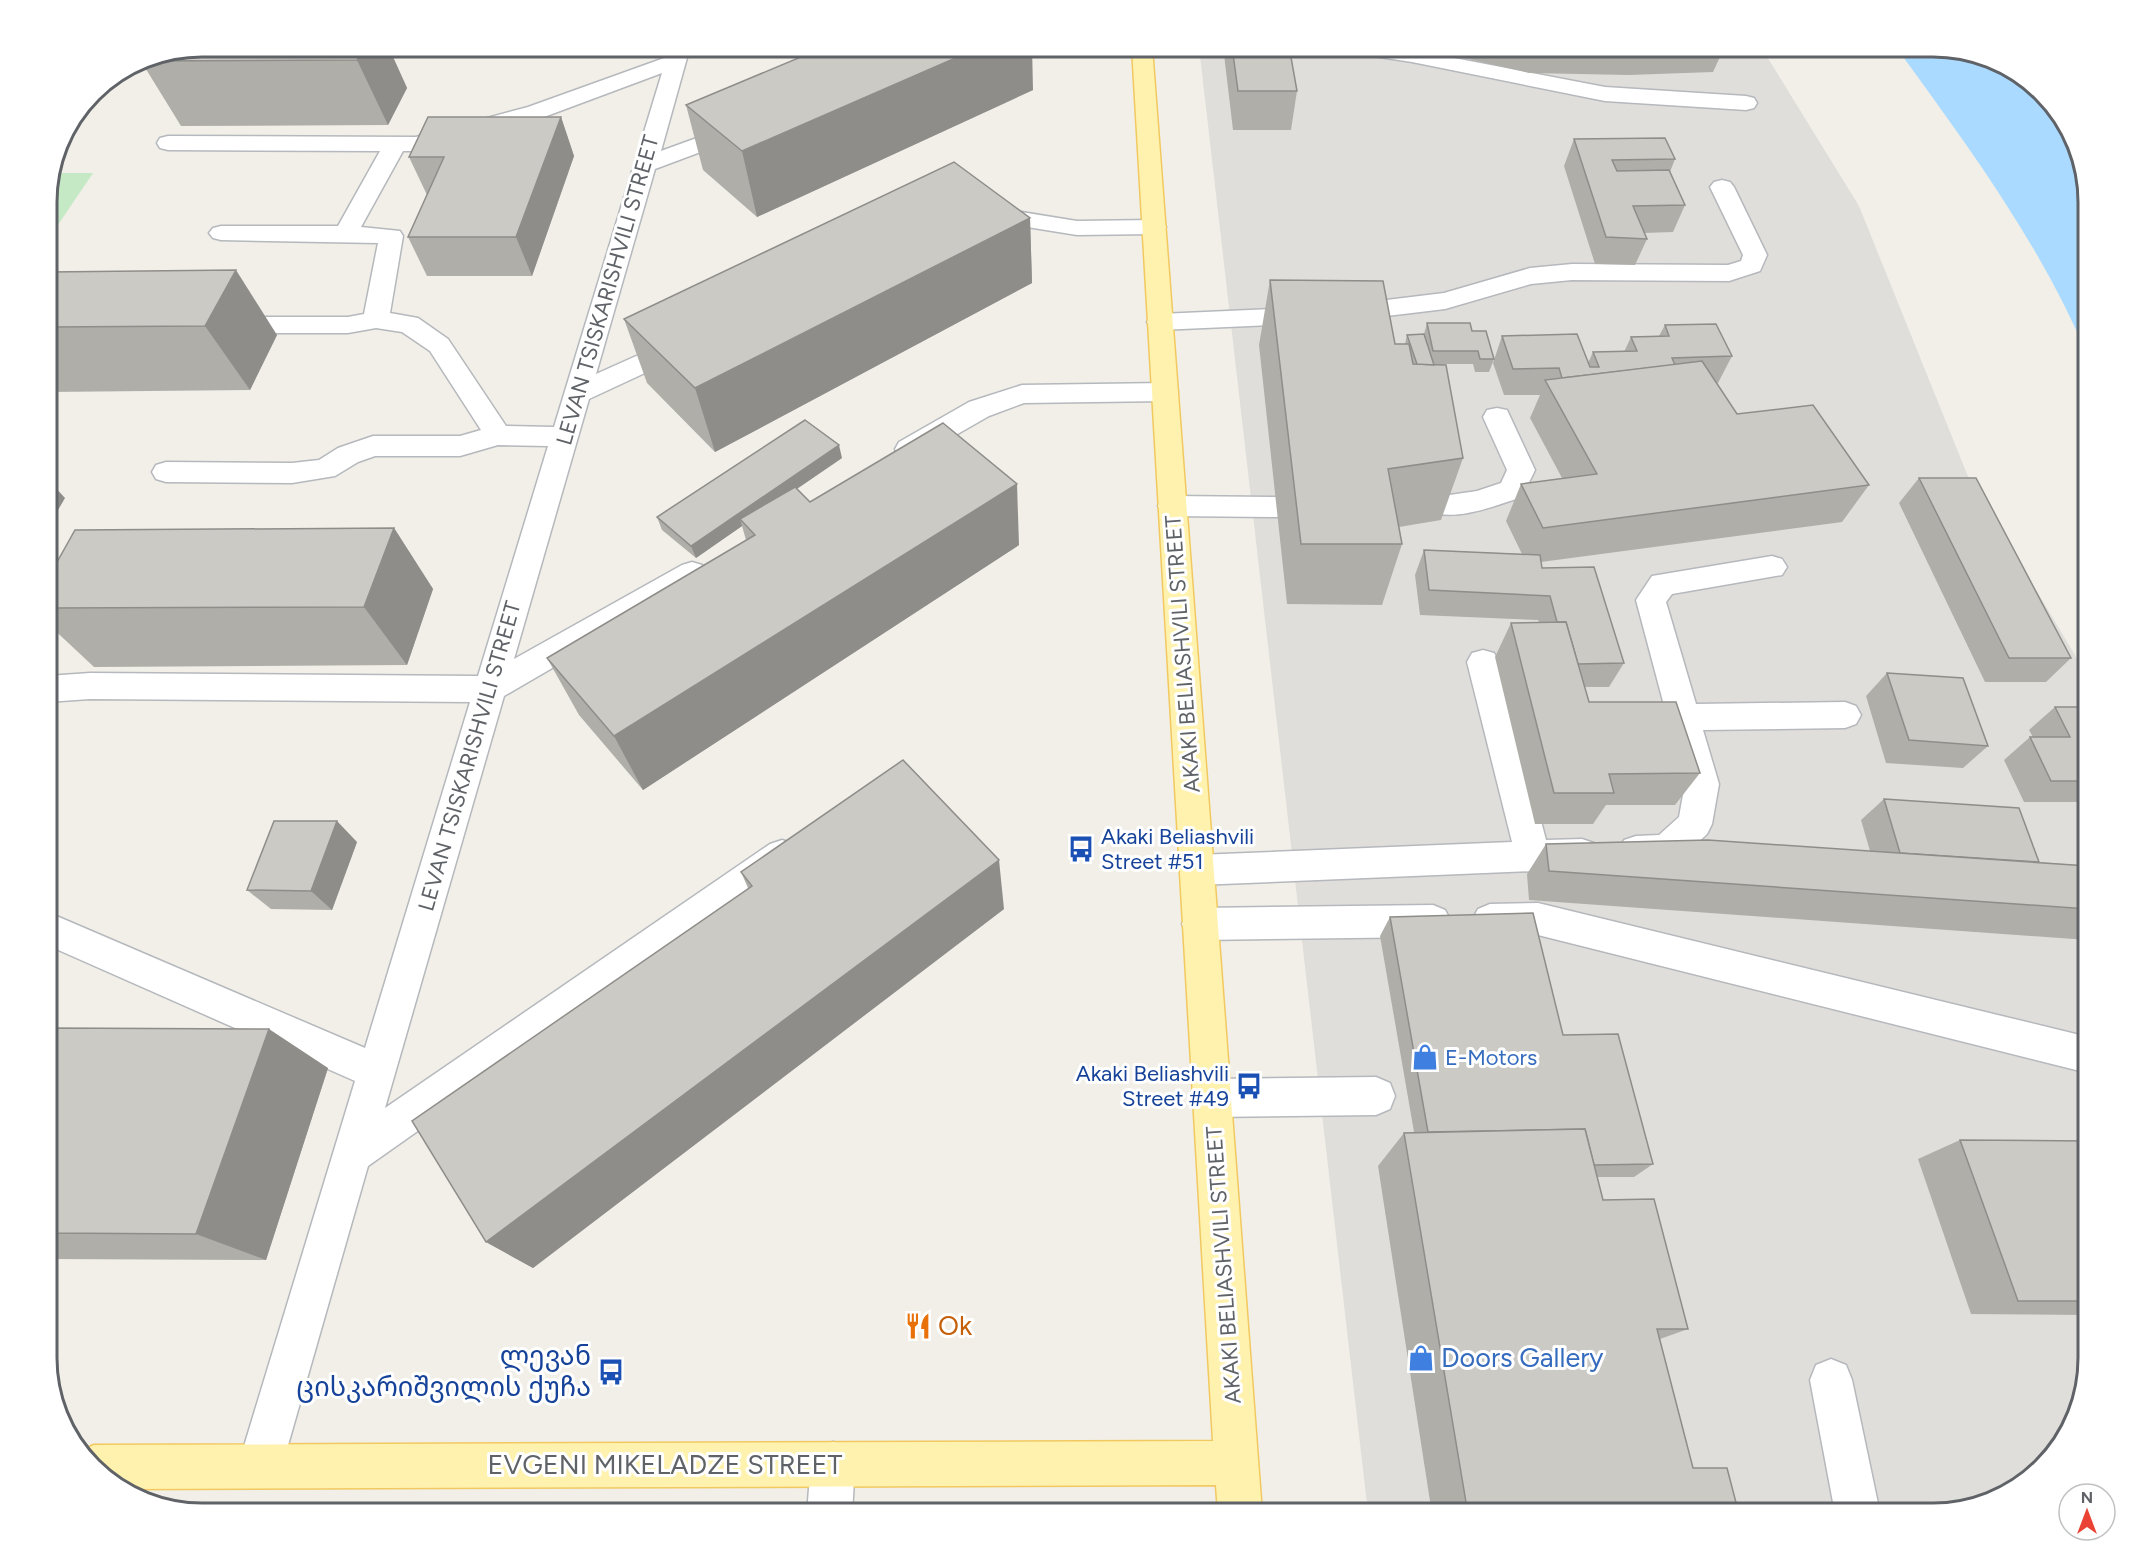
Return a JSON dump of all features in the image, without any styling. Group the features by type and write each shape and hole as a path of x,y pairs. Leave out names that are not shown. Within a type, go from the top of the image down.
{"main road":[{"name":"AKAKI BELIASHVILI STREET","path":"1143,57 1239,1503"},
{"name":"EVGENI MIKELADZE STREET","path":"106,1467 1236,1463"}],"lane":[{"path":"168,143 394,144 428,141 536,112 671,57"},
{"name":"LEVAN TSISKARISHVILI STREET","path":"260,1466 677,57"},
{"path":"1417,57 1605,94 1746,103"},
{"path":"644,165 754,124"},
{"path":"346,232 394,144"},
{"path":"1160,322 1337,314 1434,302 1530,276 1572,272 1730,273 1751,266 1755,255 1722,187"},
{"path":"966,218 1008,217 1077,228 1154,226"},
{"path":"221,233 346,232 391,236 376,320"},
{"path":"197,325 348,324 376,320 409,324 439,345 498,435"},
{"path":"577,394 706,334"},
{"path":"885,463 979,409 1022,394 1165,392"},
{"path":"1439,505 1476,501 1512,490 1521,470 1497,417"},
{"path":"166,472 292,473 325,469 348,455 373,446 460,446 498,435 564,437"},
{"path":"1172,506 1277,507"},
{"path":"57,688 90,686 489,689 718,558"},
{"path":"1197,870 1667,850 1695,824 1702,784 1651,600 1663,584 1772,567"},
{"path":"1483,662 1533,856"},
{"path":"1683,717 1845,715"},
{"path":"351,1155 808,837"},
{"path":"1200,924 1538,919 2078,1053"},
{"path":"57,932 376,1071"},
{"path":"1212,1098 1376,1096"},
{"path":"1831,1380 1856,1503"},
{"path":"830,1503 833,1464"}],"shaded area":[{"path":"1200,57 1767,57 1859,206 1967,474 2078,660 2078,1368 2075,1387 2059,1431 2036,1461 2006,1484 1971,1498 1952,1502 1367,1503"}],"green space":[{"path":"60,173 93,173 57,226 57,192"}],"water":[{"path":"1903,57 1952,58 1989,68 2006,76 2036,99 2054,121 2070,155 2078,192 2078,335 2025,235 1976,158"}],"building":[{"path":"192,57 359,57 357,60 169,61"},
{"path":"801,57 958,57 742,151 686,105"},
{"path":"1233,57 1291,57 1297,91 1238,91"},
{"path":"428,117 561,117 516,237 408,237 444,157 409,157"},
{"path":"1665,138 1675,159 1612,160 1617,171 1669,170 1685,205 1633,206 1647,239 1606,237 1574,139"},
{"path":"954,162 1030,218 695,388 624,319"},
{"path":"236,270 205,326 57,327 57,272"},
{"path":"1270,280 1383,281 1395,344 1409,344 1413,364 1446,365 1463,458 1388,469 1402,544 1301,544"},
{"path":"1427,323 1470,323 1472,331 1486,331 1494,359 1480,359 1478,351 1433,351"},
{"path":"1716,324 1732,356 1672,358 1675,365 1562,378 1559,368 1513,369 1502,336 1577,334 1590,367 1599,367 1593,352 1637,351 1631,337 1669,336 1665,325"},
{"path":"1424,334 1434,365 1417,364 1407,335"},
{"path":"1702,361 1737,414 1813,405 1869,485 1543,528 1521,484 1597,474 1545,380"},
{"path":"805,420 839,445 691,546 657,517"},
{"path":"943,423 1017,484 614,736 547,658 755,535 740,519 795,487 810,502"},
{"path":"1919,478 1976,478 2071,658 2009,658"},
{"path":"394,528 364,607 57,608 57,562 75,530"},
{"path":"1424,550 1540,555 1542,568 1594,567 1624,663 1578,664 1566,622 1557,622 1550,596 1429,590"},
{"path":"1566,622 1589,702 1676,702 1700,773 1609,774 1614,793 1554,793 1511,623"},
{"path":"1887,673 1963,678 1988,746 1909,740"},
{"path":"2055,707 2078,707 2078,781 2051,781 2030,737 2070,737"},
{"path":"903,760 999,860 486,1242 412,1121 752,886 741,872"},
{"path":"1884,799 2019,808 2039,862 1900,853"},
{"path":"274,821 337,821 311,891 247,890"},
{"path":"1708,840 2078,865 2078,908 1549,871 1546,844"},
{"path":"1533,913 1563,1035 1618,1034 1653,1164 1594,1165 1585,1129 1428,1132 1390,917"},
{"path":"57,1028 269,1029 196,1234 57,1233"},
{"path":"1585,1129 1603,1200 1654,1199 1688,1329 1657,1329 1693,1468 1727,1468 1736,1503 1466,1503 1404,1133"},
{"path":"1960,1140 2078,1141 2078,1301 2018,1301"}],"place":[{"name":"Akaki Beliashvili Street #51","path":"1081,849"},
{"name":"E-Motors","path":"1425,1057"},
{"name":"Akaki Beliashvili Street #49","path":"1249,1086"},
{"name":"Ok","path":"918,1326"},
{"name":"Doors Gallery","path":"1421,1358"},
{"name":"ლევან ცისკარიშვილის ქუჩა","path":"611,1372"}]}
